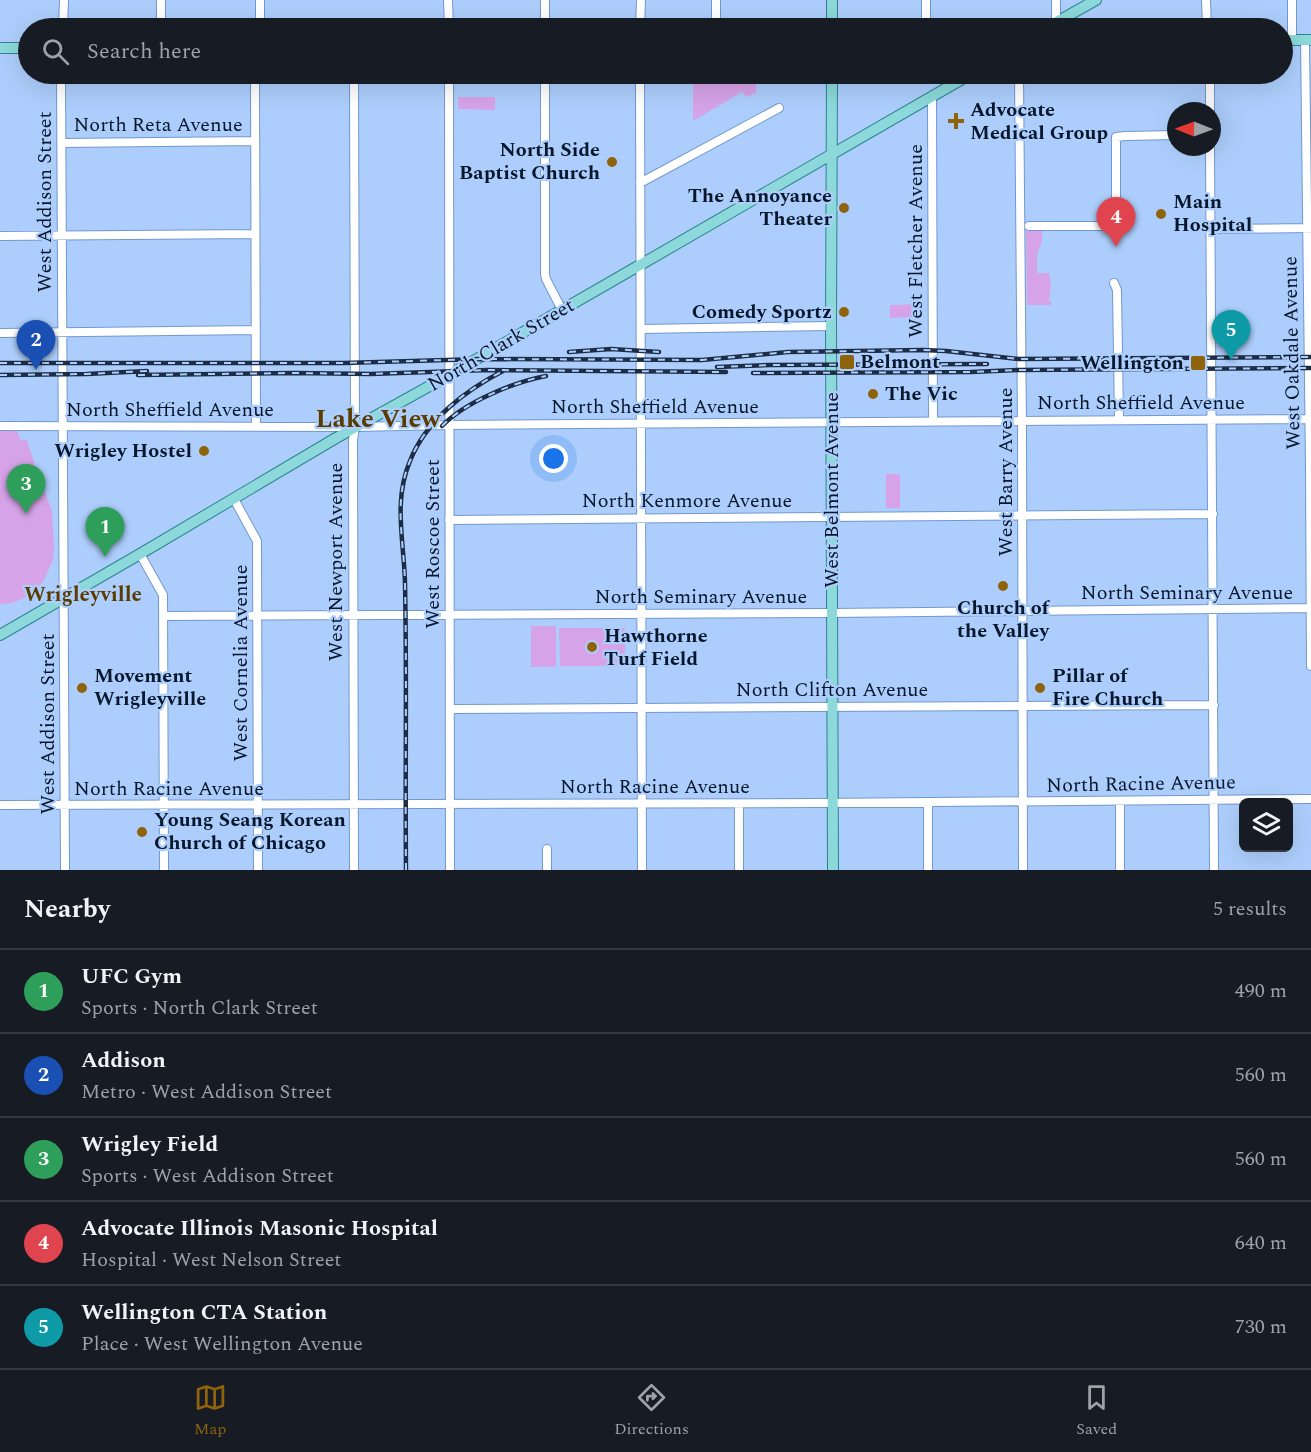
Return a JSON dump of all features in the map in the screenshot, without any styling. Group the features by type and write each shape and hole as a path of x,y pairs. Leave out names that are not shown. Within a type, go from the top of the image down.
{"main road":[{"path":"832,0 832,18"},
{"path":"1065,18 1096,0"},
{"path":"0,48 18,48"},
{"name":"West Belmont Avenue","path":"832,84 833,870"},
{"name":"North Clark Street","path":"0,634 953,84"}],"street":[{"path":"63,18 64,0"},
{"path":"161,0 161,18"},
{"path":"260,0 260,18"},
{"path":"448,0 448,18"},
{"path":"545,0 545,18"},
{"path":"640,0 640,18"},
{"path":"716,0 716,18"},
{"path":"926,0 926,18"},
{"path":"1053,18 1056,0"},
{"path":"1206,0 1207,18"},
{"path":"1290,18 1292,0"},
{"name":"West Oakdale Avenue","path":"1308,40 1311,666"},
{"name":"West Addison Street","path":"61,84 65,870"},
{"path":"255,84 256,426"},
{"name":"West Newport Avenue","path":"354,84 355,427 352,440 354,870"},
{"name":"West Roscoe Street","path":"449,84 450,870"},
{"path":"545,84 545,274 562,310"},
{"path":"640,84 642,870"},
{"name":"West Barry Avenue","path":"1019,84 1023,870"},
{"path":"1210,84 1210,102"},
{"name":"West Fletcher Avenue","path":"932,96 933,421"},
{"path":"640,183 779,108"},
{"path":"1029,226 1104,226 1113,223 1116,214 1116,137 1167,135"},
{"name":"North Reta Avenue","path":"62,143 255,141"},
{"path":"1210,156 1214,870"},
{"path":"1211,229 1309,228"},
{"path":"0,236 255,234"},
{"path":"1114,283 1117,290 1119,420"},
{"path":"640,329 831,326"},
{"path":"0,333 255,330"},
{"name":"North Sheffield Avenue","path":"0,426 355,427 1310,418"},
{"name":"West Cornelia Avenue","path":"234,499 258,541 258,870"},
{"name":"North Kenmore Avenue","path":"449,520 1213,514"},
{"path":"140,554 163,596 164,870"},
{"name":"North Seminary Avenue","path":"163,616 1311,608"},
{"name":"North Clifton Avenue","path":"450,709 1214,705"},
{"name":"North Racine Avenue","path":"0,806 739,804 1311,799"},
{"path":"1120,801 1120,870"},
{"path":"928,802 928,870"},
{"path":"739,804 739,870"},
{"path":"547,849 547,870"}],"shaded area":[{"path":"693,84 756,84 756,93 746,97 742,92 693,121"},
{"path":"458,97 495,97 495,110 458,109"},
{"path":"1026,229 1042,229 1042,241 1037,255 1037,273 1049,273 1051,305 1027,305"},
{"path":"923,304 924,317 890,318 890,305"},
{"path":"0,430 17,430 21,441 26,439 52,511 54,550 53,560 44,580 36,590 12,603 0,604"},
{"path":"886,474 900,474 900,508 886,508"},
{"path":"531,626 556,626 556,667 531,667"},
{"name":"Hawthorne Turf Field","path":"559,628 625,628 625,666 560,666"}],"railway":[{"path":"569,352 611,349 659,352"},
{"path":"0,363 344,363 481,359 702,360 788,352 923,350 1019,359 1311,357"},
{"path":"717,367 987,364"},
{"path":"753,373 1311,368"},
{"path":"138,375 371,374 488,370 726,372"},
{"path":"0,375 147,371"},
{"path":"406,870 406,619 401,521 402,491 410,461 426,432 462,397 503,371"},
{"path":"442,426 463,409 491,394 546,376"}],"place":[{"name":"Advocate Medical Group","path":"956,121"},
{"name":"North Side Baptist Church","path":"612,162"},
{"name":"The Annoyance Theater","path":"844,208"},
{"name":"Main Hospital","path":"1161,214"},
{"name":"Advocate Illinois Masonic Hospital","path":"1116,247"},
{"name":"Comedy Sportz","path":"844,312"},
{"name":"Wellington CTA Station","path":"1231,360"},
{"name":"Belmont","path":"847,362"},
{"name":"Wellington","path":"1198,363"},
{"name":"Addison","path":"36,370"},
{"name":"The Vic","path":"873,394"},
{"name":"Wrigley Hostel","path":"204,451"},
{"name":"Wrigley Field","path":"26,514"},
{"name":"UFC Gym","path":"105,557"},
{"name":"Church of the Valley","path":"1003,586"},
{"name":"Hawthorne Turf Field","path":"592,647"},
{"name":"Movement Wrigleyville","path":"82,688"},
{"name":"Pillar of Fire Church","path":"1040,688"},
{"name":"Young Seang Korean Church of Chicago","path":"142,832"}],"district":[{"name":"Lake View","path":"378,419"},
{"name":"Wrigleyville","path":"83,595"}]}
